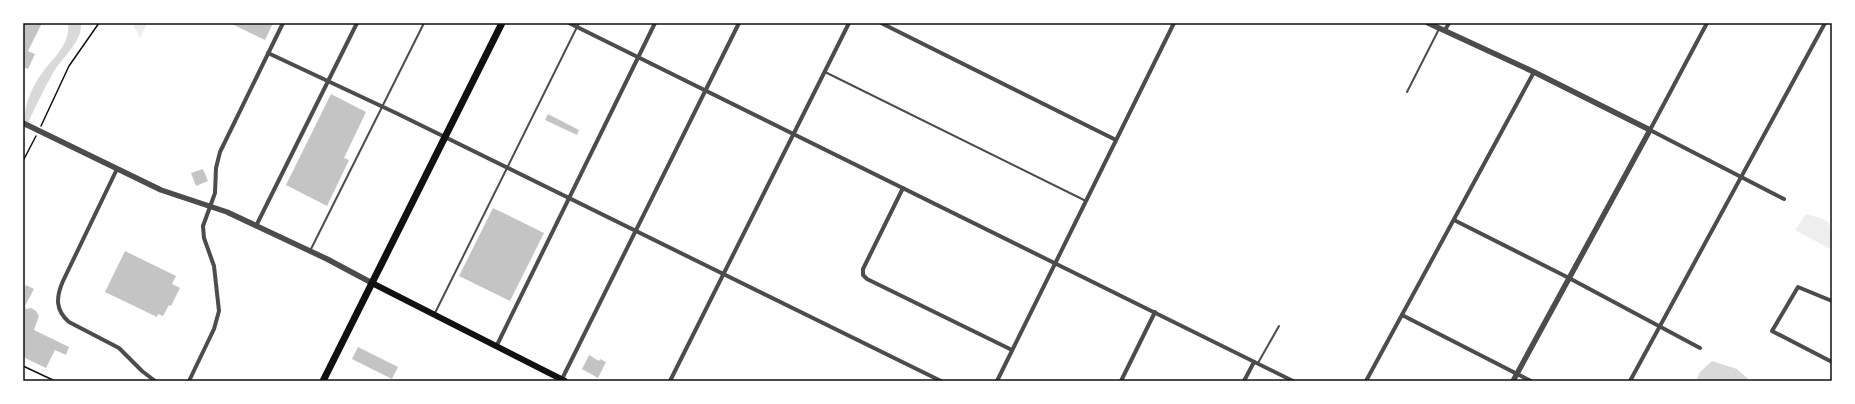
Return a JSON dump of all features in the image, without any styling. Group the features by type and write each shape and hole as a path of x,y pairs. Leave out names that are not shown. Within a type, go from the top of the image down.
{"main road":[{"path":"323,381 502,23"},
{"path":"372,283 497,345 563,380"}],"street":[{"path":"189,381 214,329 219,311 214,266 203,232 204,219 216,193 216,168 220,152 283,23"},
{"path":"256,226 357,23"},
{"path":"568,23 578,25 638,58 1293,381"},
{"path":"497,345 656,23"},
{"path":"563,380 739,23"},
{"path":"670,381 849,23"},
{"path":"881,23 1116,140"},
{"path":"997,381 1174,23"},
{"path":"1428,23 1534,72 1742,176 1784,199"},
{"path":"1442,29 1449,23"},
{"path":"1513,381 1707,23"},
{"path":"1630,381 1825,23"},
{"path":"268,53 445,137 507,169 941,381"},
{"path":"1366,381 1534,72"},
{"path":"23,123 162,190 227,212 331,261 372,283"},
{"path":"117,169 63,281 59,290 57,302 62,316 69,322 118,348 155,381"},
{"path":"903,188 864,269 863,275 867,279 1012,350"},
{"path":"1454,220 1569,278 1700,348"},
{"path":"1832,302 1798,287 1772,331 1832,362"},
{"path":"1121,381 1155,312"},
{"path":"1402,315 1531,381"},
{"path":"1244,381 1256,363"}],"lane":[{"path":"310,252 424,23"},
{"path":"435,314 578,25"},
{"path":"1406,92 1442,29"},
{"path":"825,72 1086,201"},
{"path":"1256,363 1279,326"}],"path":[{"path":"42,124 72,62 99,23"},
{"path":"23,161 35,137"},
{"path":"23,366 55,381"}],"shaded area":[{"path":"68,23 81,23 78,37 71,50 53,73 23,134 25,110 33,87 64,44 67,38"},
{"path":"132,23 147,23 140,38"},
{"path":"1806,214 1826,221 1829,224 1832,234 1832,250 1795,230"},
{"path":"1712,361 1737,369 1748,379 1745,381 1696,381 1700,372"}],"building":[{"path":"23,23 42,23 28,51 35,54 28,69 23,67"},
{"path":"230,23 273,23 265,40"},
{"path":"331,94 366,112 344,158 349,160 327,206 286,185"},
{"path":"548,114 579,130 577,135 545,120"},
{"path":"203,169 208,181 196,186 191,173"},
{"path":"493,208 544,233 510,301 459,276"},
{"path":"125,251 176,276 172,284 180,288 171,306 169,305 163,316 158,314 157,317 105,292"},
{"path":"26,285 34,289 25,306 26,309 31,308 36,311 39,316 34,330 69,347 66,355 55,350 46,368 23,357 23,292"},
{"path":"358,347 398,367 392,379 352,359"},
{"path":"589,355 599,361 600,359 606,362 598,378 582,369"}]}
